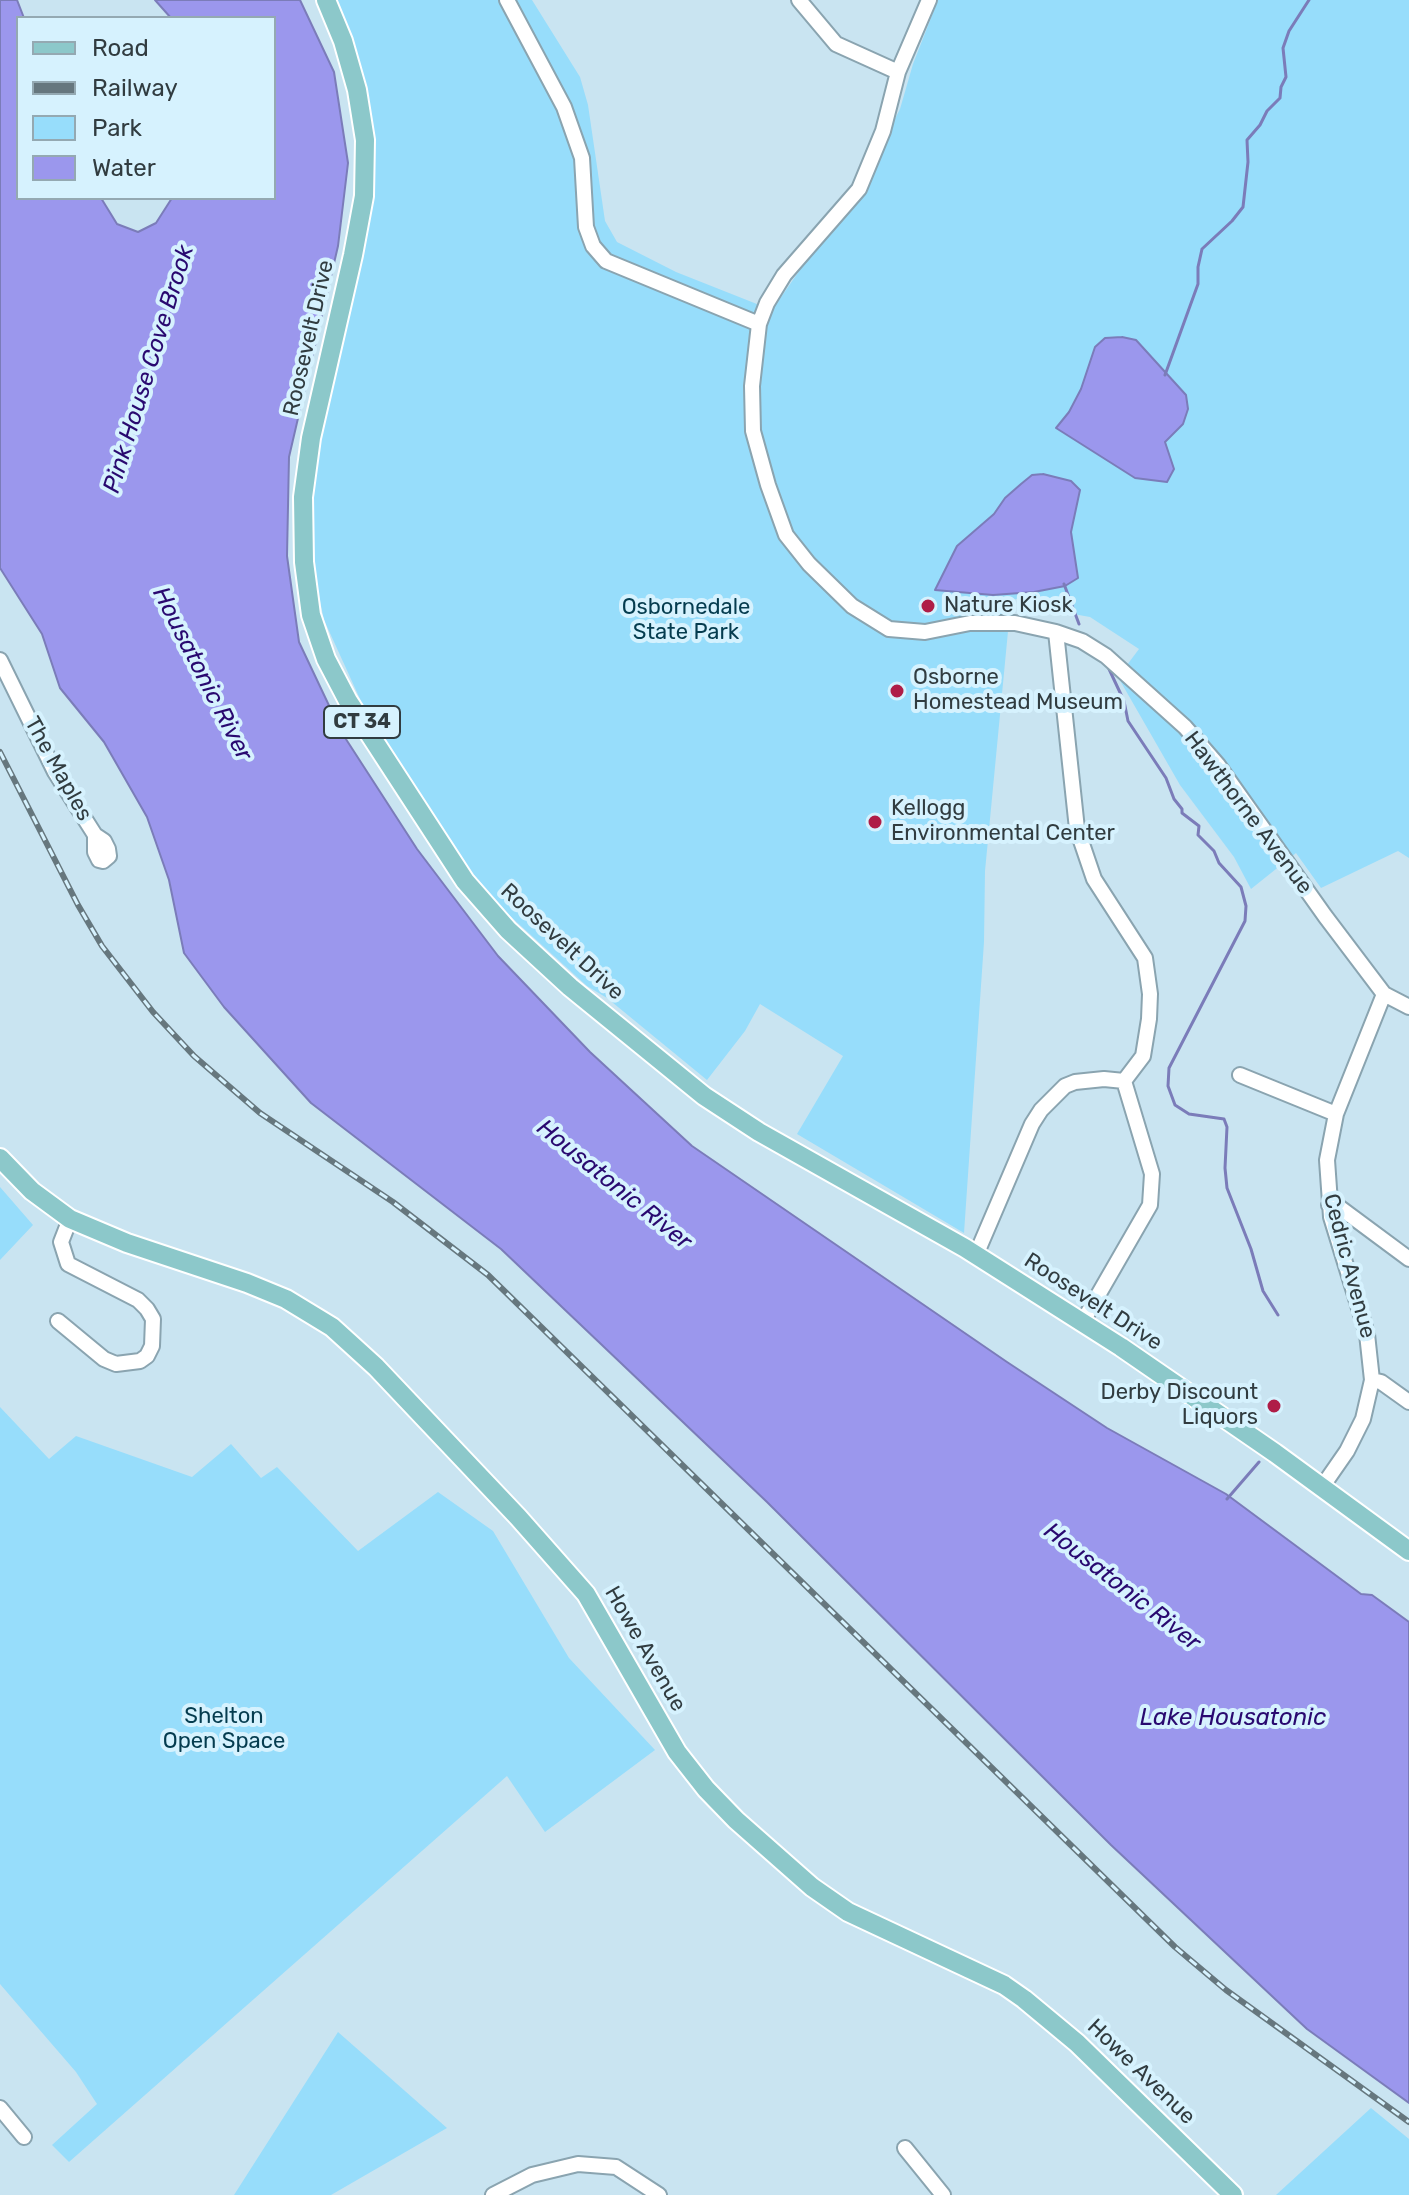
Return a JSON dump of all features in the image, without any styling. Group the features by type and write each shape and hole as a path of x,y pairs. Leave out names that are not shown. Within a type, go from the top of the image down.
{"main road":[{"name":"Roosevelt Drive","path":"326,0 343,41 357,90 365,140 364,196 311,438 303,497 304,562 311,615 326,659 348,701 465,881 508,930 570,987 704,1096 759,1132 976,1255 1082,1323 1322,1487 1409,1551"},
{"name":"Howe Avenue","path":"0,1158 32,1191 70,1219 127,1243 286,1299 332,1327 376,1367 586,1594 677,1752 736,1820 812,1887 848,1912 1004,1985 1024,1999 1077,2043 1233,2195"}],"street":[{"path":"507,0 564,107 582,158 586,227 593,246 606,261 759,324"},
{"path":"799,0 836,44 898,72"},
{"name":"Hawthorne Avenue","path":"929,0 898,72 883,131 859,189 784,275 767,303 759,324 752,386 753,431 786,535 809,564 852,606 889,629 925,632 992,621 1056,632 1082,641 1106,656 1185,727 1218,765 1384,994 1409,1007"},
{"path":"1056,632 1077,829 1094,879 1107,903 1139,945 1149,975 1146,1045 1143,1056 1124,1081"},
{"name":"The Maples","path":"0,660 55,772 95,835"},
{"name":"Cedric Avenue","path":"1322,1487 1347,1451 1363,1419 1372,1380 1367,1334 1329,1205 1327,1160 1336,1114 1384,994"},
{"path":"1240,1075 1336,1114"},
{"path":"976,1255 1032,1124 1041,1110 1065,1086 1075,1082 1104,1079 1124,1081"},
{"path":"1082,1323 1146,1217 1153,1193 1152,1174 1124,1081"},
{"path":"1329,1205 1339,1207 1409,1259"},
{"path":"58,1321 104,1359 116,1364 140,1361 152,1346 153,1319 138,1300 68,1264 61,1242 70,1219"},
{"path":"1372,1380 1381,1382 1409,1402"},
{"path":"0,2108 24,2137"},
{"path":"905,2148 943,2195"},
{"path":"493,2195 532,2175 578,2164 616,2167 658,2195"}],"green space":[{"name":"Osbornedale State Park","path":"333,0 532,0 580,77 588,105 605,221 617,242 676,272 772,310 866,175 900,109 913,64 938,0 1409,0 1409,858 1398,851 1321,888 1296,853 1251,889 1234,857 1180,785 1118,677 1139,649 1090,617 1011,600 985,871 984,942 964,1233 797,1134 843,1056 760,1004 745,1031 707,1080 607,998 587,986 500,907 473,878 376,734 324,620 308,545 308,487 370,151"},
{"path":"0,1187 33,1225 0,1260"},
{"name":"Shelton Open Space","path":"0,1407 49,1459 76,1436 192,1477 231,1444 261,1478 277,1467 358,1551 438,1492 493,1531 569,1658 655,1750 545,1832 507,1776 69,2162 52,2145 97,2104 76,2072 0,1984"},
{"path":"338,2032 447,2128 331,2195 234,2195"},
{"path":"1371,2108 1409,2139 1409,2195 1276,2195"}],"water":[{"name":"Lake Housatonic","path":"0,0 17,0 23,16 16,16 16,200 102,200 117,224 138,232 156,223 171,200 276,200 276,16 169,16 155,0 300,0 334,72 348,163 338,246 289,457 287,556 299,642 342,733 417,849 498,956 590,1052 692,1146 1007,1362 1107,1428 1226,1494 1361,1594 1372,1595 1409,1622 1409,2103 1307,2029 1111,1845 767,1502 501,1249 311,1103 224,1007 184,953 169,880 147,817 104,742 60,688 42,634 0,568"},
{"path":"1105,338 1136,340 1186,395 1188,409 1183,424 1165,442 1174,469 1167,482 1135,478 1056,428 1081,389 1095,347"},
{"path":"1043,474 1071,481 1080,490 1071,532 1078,578 1065,586 1034,592 993,595 935,590 957,546 994,514 1005,498 1021,484 1032,475"}],"waterway":[{"path":"1165,375 1198,284 1202,249 1243,207 1247,140 1280,98 1286,77 1283,48 1289,31 1309,0"},
{"path":"1064,584 1079,624"},
{"path":"1109,669 1124,701 1128,721 1166,778 1182,813 1199,826 1198,835 1241,887 1246,906 1245,921 1169,1068 1168,1086 1175,1105 1189,1114 1224,1119 1227,1127 1227,1188 1251,1249 1263,1291 1278,1315"},
{"path":"1227,1499 1259,1462"}],"railway":[{"path":"0,752 102,946 153,1012 194,1056 260,1113 393,1202 488,1275 1175,1947 1226,1990 1409,2122"}],"place":[{"name":"Nature Kiosk","path":"928,606"},
{"name":"Osborne Homestead Museum","path":"897,691"},
{"name":"Kellogg Environmental Center","path":"875,822"},
{"name":"Derby Discount Liquors","path":"1274,1406"}],"water label":[{"name":"Pink House Cove Brook","path":"149,369"},
{"name":"Housatonic River","path":"202,674"},
{"name":"Housatonic River","path":"614,1185"},
{"name":"Housatonic River","path":"1122,1587"}]}
